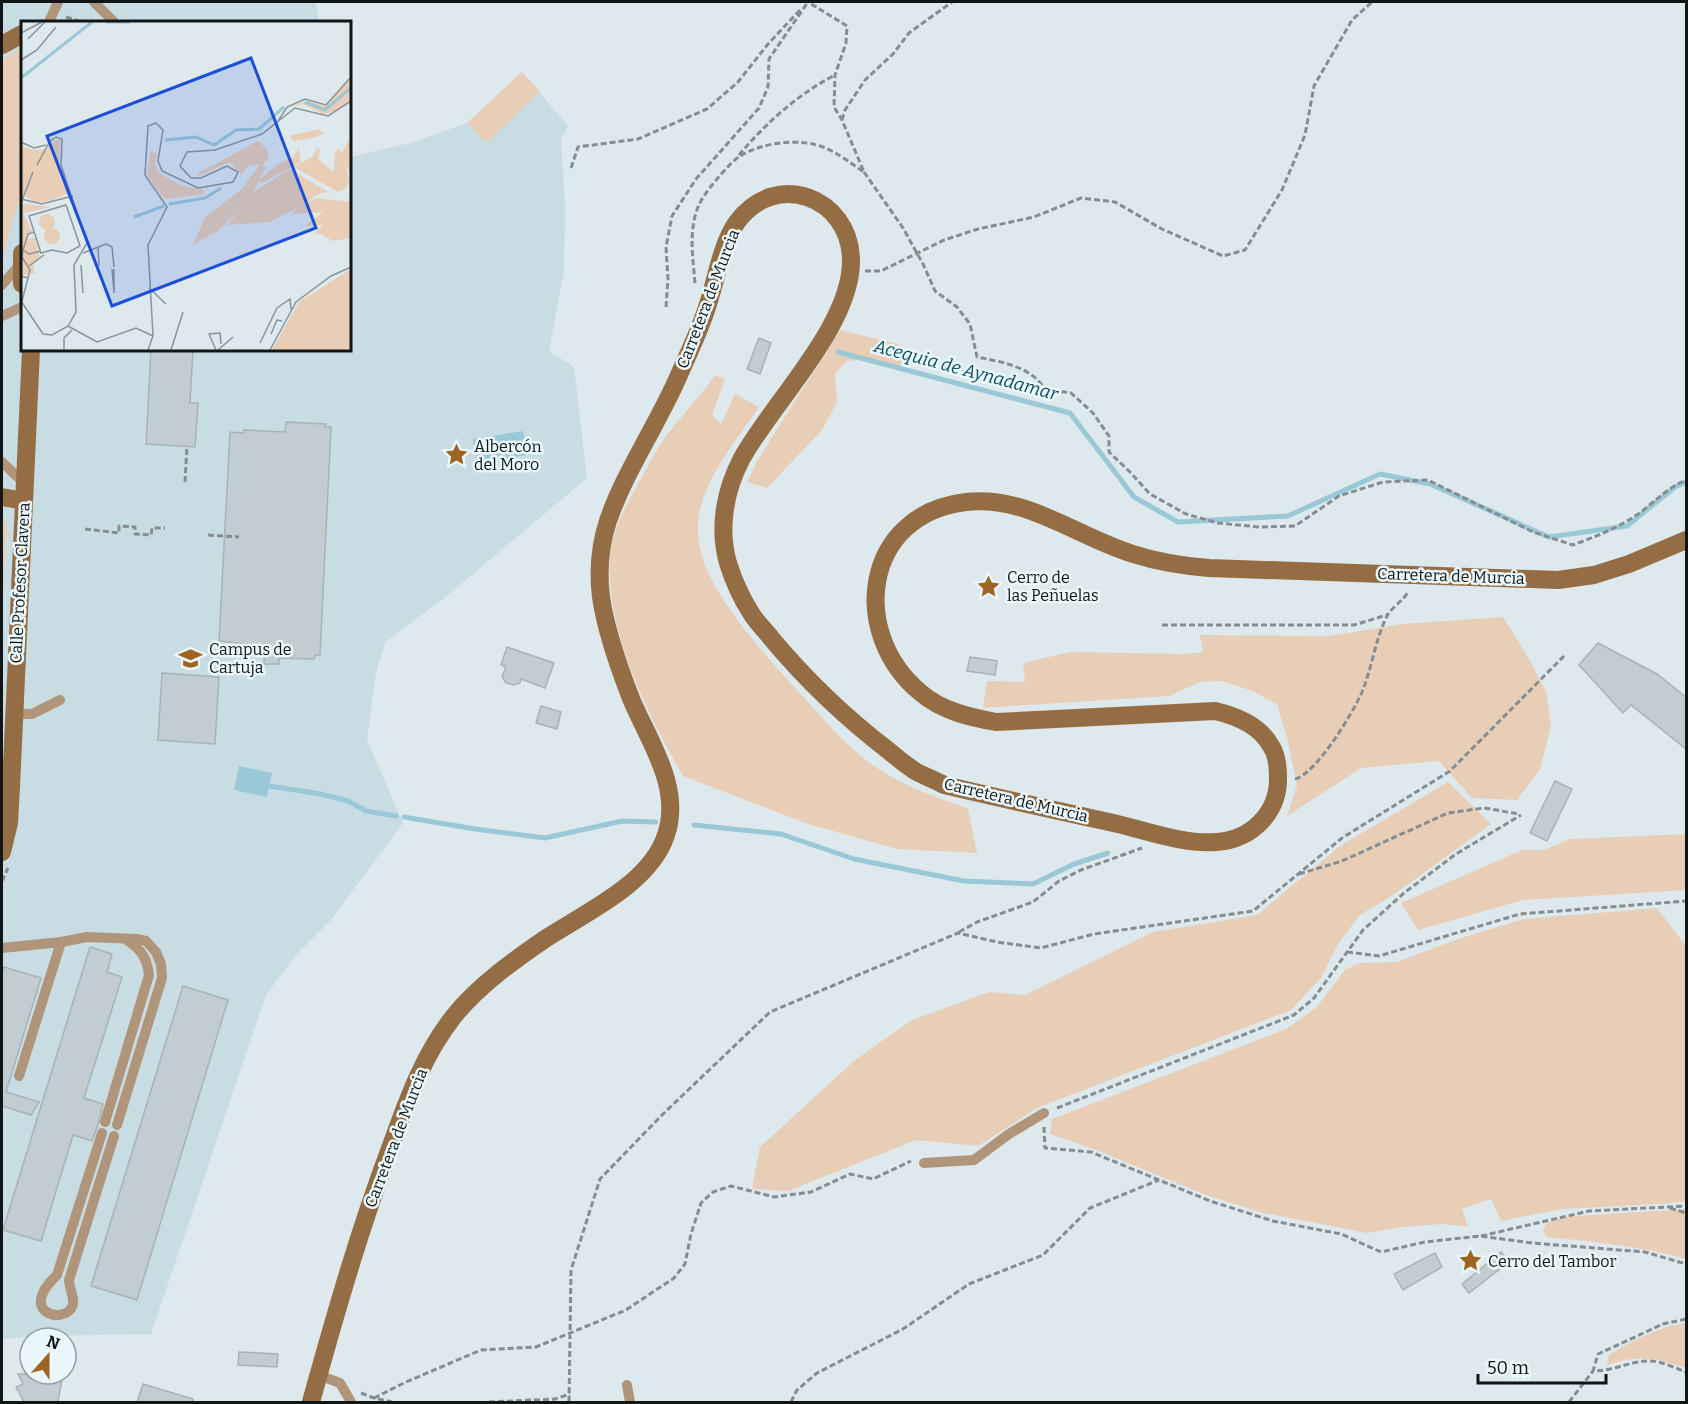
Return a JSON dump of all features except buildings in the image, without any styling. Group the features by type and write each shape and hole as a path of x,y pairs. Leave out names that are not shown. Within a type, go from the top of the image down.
{"main road":[{"path":"2,45 21,35"},
{"name":"Carretera de Murcia","path":"310,1402 348,1271 381,1171 410,1094 438,1037 458,1011 481,989 541,942 623,890 647,866 664,842 671,807 669,790 662,766 631,699 613,647 601,597 602,547 608,522 618,497 678,378 707,309 721,258 735,225 753,206 774,195 802,194 825,205 842,224 850,243 851,270 843,300 827,333 744,456 730,484 725,508 723,538 729,568 751,613 783,653 822,694 864,733 913,770 944,785 1172,837 1214,842 1230,840 1255,828 1272,808 1278,783 1276,758 1271,746 1259,732 1232,715 1215,711 996,722 963,716 940,706 921,694 893,662 880,634 875,604 876,582 888,549 900,533 917,520 938,509 966,502 997,502 1028,509 1131,554 1174,565 1209,568 1558,580 1594,574 1629,564 1686,540"},
{"name":"Calle Profesor Clavera","path":"2,852 9,823 31,351"},
{"path":"2,497 25,492"}],"lane":[{"path":"49,21 58,2"},
{"path":"94,2 113,21"},
{"path":"2,285 21,259"},
{"path":"2,316 21,307"},
{"path":"2,462 25,492"},
{"path":"14,714 32,714 60,700"},
{"path":"2,948 87,937 146,941 156,952 161,964 162,978 117,1125"},
{"path":"105,1122 149,975 143,953 124,939"},
{"path":"19,1076 61,942"},
{"path":"924,1163 974,1160 1009,1134 1044,1113"},
{"path":"102,1133 57,1275 46,1284 41,1293 39,1301 43,1309 51,1314 58,1316 67,1313 72,1307 74,1300 69,1280 114,1137"},
{"path":"318,1375 340,1383 351,1402"},
{"path":"627,1384 630,1402"}],"path":[{"path":"808,2 847,26 846,43 834,75 834,107 842,120 864,172 903,228 935,291 957,307 970,324 977,357 1021,368 1039,379 1045,389 1071,393 1093,413 1108,436 1109,452 1150,494 1186,514 1218,523 1259,527 1295,526 1339,496 1383,482 1428,480 1533,532 1573,545 1610,530 1640,512 1672,486 1686,480"},
{"path":"570,168 578,147 638,139 707,109 738,82 768,44 808,2"},
{"path":"666,307 668,279 666,247 672,216 696,179 759,108 768,87 769,59 808,2"},
{"path":"842,120 845,110 865,80 893,54 909,33 952,2"},
{"path":"851,270 881,271 944,240 978,229 1034,218 1081,198 1115,202 1162,229 1223,256 1245,250 1282,190 1296,157 1305,135 1314,86 1352,20 1372,2"},
{"path":"695,284 692,235 698,206 712,185 752,140 813,86 834,75"},
{"path":"738,157 771,144 796,143 820,146 844,158 864,172"},
{"path":"185,482 187,446"},
{"path":"85,529 119,533 119,526 135,526 135,534 150,535 152,528 165,528"},
{"path":"208,535 238,537"},
{"path":"1278,783 1299,778 1318,762 1338,733 1362,692 1388,615 1407,594 1411,575"},
{"path":"1162,625 1354,625 1388,615"},
{"path":"958,933 997,942 1041,948 1095,934 1253,911 1342,838 1450,771 1564,656"},
{"path":"1298,874 1342,861 1448,813 1484,808 1521,815 1456,854 1404,893 1363,930 1314,998 1294,1015 1044,1113 1045,1148 1090,1152 1210,1201 1273,1221 1341,1234 1381,1252 1425,1242 1480,1236 1546,1219 1589,1211 1686,1206"},
{"path":"570,1402 571,1269 600,1179 647,1130 770,1012 958,933 977,922 1034,902 1059,881 1081,870 1145,847"},
{"path":"1347,952 1379,956 1520,914 1686,901"},
{"path":"374,1398 481,1350 536,1347 626,1310 674,1278 685,1264 691,1234 701,1203 713,1192 731,1186 774,1197 811,1192 850,1174 873,1179 915,1159 924,1163"},
{"path":"791,1402 797,1390 817,1373 903,1329 969,1284 1043,1255 1090,1208 1160,1179"},
{"path":"1665,1207 1686,1213"},
{"path":"1480,1236 1532,1243 1645,1252 1686,1264"},
{"path":"1569,1402 1593,1371 1598,1354 1663,1324 1686,1319"},
{"path":"1593,1371 1608,1371 1630,1363 1652,1361 1686,1372"},
{"path":"340,1383 374,1398 392,1402"},
{"path":"489,1402 555,1399 570,1394"}],"shaded area":[{"name":"Campus de Cartuja","path":"2,2 316,2 319,21 21,21 21,351 351,351 351,157 410,143 467,123 522,72 568,126 561,139 565,206 564,271 549,351 574,367 587,478 442,600 385,642 376,673 367,740 403,823 329,922 295,956 266,995 151,1334 78,1335 78,1326 18,1326 18,1338 2,1339"},
{"path":"21,48 21,198 2,260 2,60"},
{"path":"522,72 540,91 486,143 467,123"},
{"path":"840,330 898,344 904,363 898,367 871,359 846,361 835,374 837,402 822,430 767,488 747,482 757,461"},
{"path":"715,375 725,379 712,415 721,424 735,394 759,407 721,462 700,508 698,529 700,548 717,589 727,606 767,657 832,729 858,754 899,781 968,809 977,853 897,849 808,824 683,776 656,726 631,671 614,614 610,586 610,558 619,522 656,452"},
{"path":"2,517 7,523 2,618"},
{"path":"1503,617 1546,691 1551,726 1540,769 1517,800 1472,798 1439,761 1361,768 1287,816 1297,785 1277,704 1250,690 1221,681 1200,682 1169,696 983,708 987,681 1025,682 1023,663 1070,652 1186,654 1203,652 1200,635 1329,636 1402,624"},
{"path":"1448,782 1491,824 1393,895 1360,915 1338,944 1321,978 1291,1010 1037,1108 978,1146 916,1140 788,1191 752,1189 760,1147 855,1060 912,1020 989,992 1025,995 1153,932 1257,915 1340,846"},
{"path":"1686,834 1686,890 1523,900 1418,930 1401,903 1522,850 1544,850 1570,839"},
{"path":"1657,908 1686,946 1686,1201 1562,1209 1501,1221 1491,1199 1462,1209 1468,1227 1442,1224 1367,1233 1263,1213 1206,1195 1096,1150 1050,1134 1052,1119 1286,1029 1316,1008 1345,970 1359,963 1397,962 1461,938 1524,919"},
{"path":"1686,1209 1686,1259 1635,1248 1547,1237 1543,1231 1546,1224 1562,1217"},
{"path":"1686,1323 1686,1368 1638,1358 1608,1365 1609,1355 1627,1345 1656,1331"}],"water":[{"path":"523,431 527,455 477,463 473,439"},
{"path":"239,766 272,773 267,797 234,790"}],"waterway":[{"name":"Acequia de Aynadamar","path":"838,352 1070,413 1134,497 1178,522 1288,516 1380,474 1430,484 1549,537 1627,526 1675,487 1686,482"},
{"path":"269,786 321,794 348,801 366,811 396,816"},
{"path":"404,817 545,838 622,821 656,822"},
{"path":"694,825 781,834 854,859 964,881 1033,884 1074,864 1108,853"}],"place":[{"name":"Albercón del Moro","path":"456,455"},
{"name":"Cerro de las Peñuelas","path":"989,586"},
{"name":"Campus de Cartuja","path":"191,658"},
{"name":"Cerro del Tambor","path":"1470,1261"}]}
